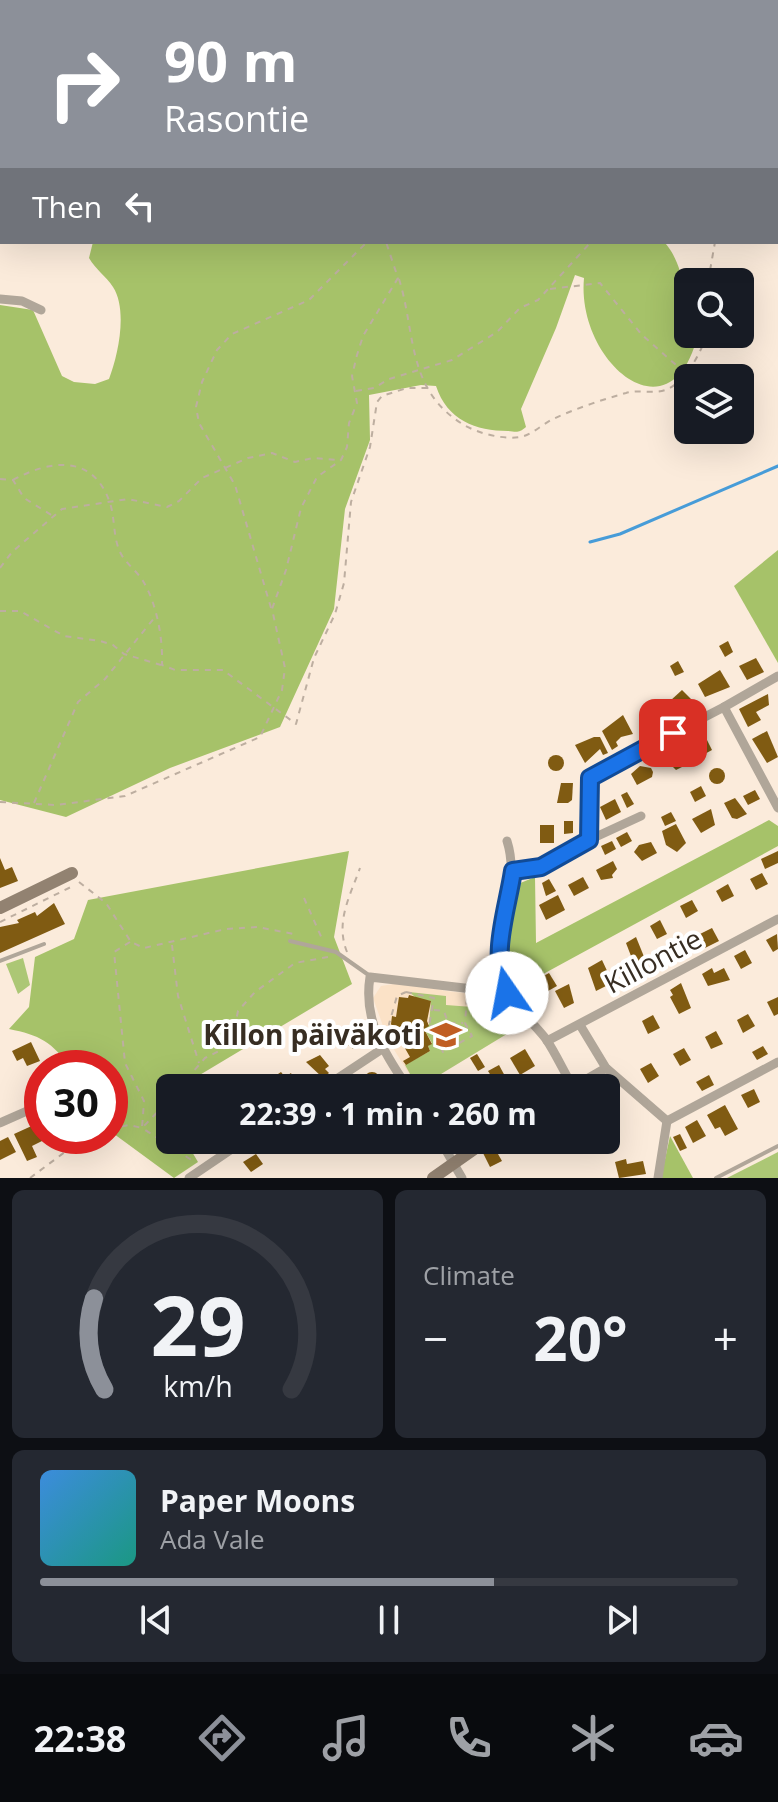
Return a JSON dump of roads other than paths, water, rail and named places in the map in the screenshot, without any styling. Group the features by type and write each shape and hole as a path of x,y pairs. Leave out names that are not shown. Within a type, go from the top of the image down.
{"street":[{"path":"0,299 22,301 41,310"},
{"path":"589,840 590,778 778,676"},
{"path":"724,707 778,808"},
{"path":"513,871 541,867 641,816"},
{"path":"507,841 513,871 499,955 501,980 507,993 547,1041 565,1074"},
{"path":"0,908 69,879"},
{"name":"Killontie","path":"547,1041 778,919"},
{"path":"399,1074 382,1049 366,1000 370,977 507,993"},
{"path":"580,1025 606,1068 667,1121"},
{"path":"344,1074 382,1049"},
{"path":"667,1121 778,1062"},
{"path":"596,1074 606,1068"},
{"path":"0,1123 24,1112"},
{"path":"658,1178 667,1121"},
{"path":"189,1178 224,1154"},
{"path":"448,1154 462,1178"},
{"path":"433,1178 467,1154"}],"lane":[{"path":"290,941 336,952 351,960 370,977"},
{"path":"0,961 44,944"},
{"path":"382,1049 396,1044"},
{"path":"716,1178 778,1146"}],"waterway":[{"path":"590,542 620,534 778,466"}],"place":[{"name":"Killon päiväkoti","path":"446,1035"}]}
